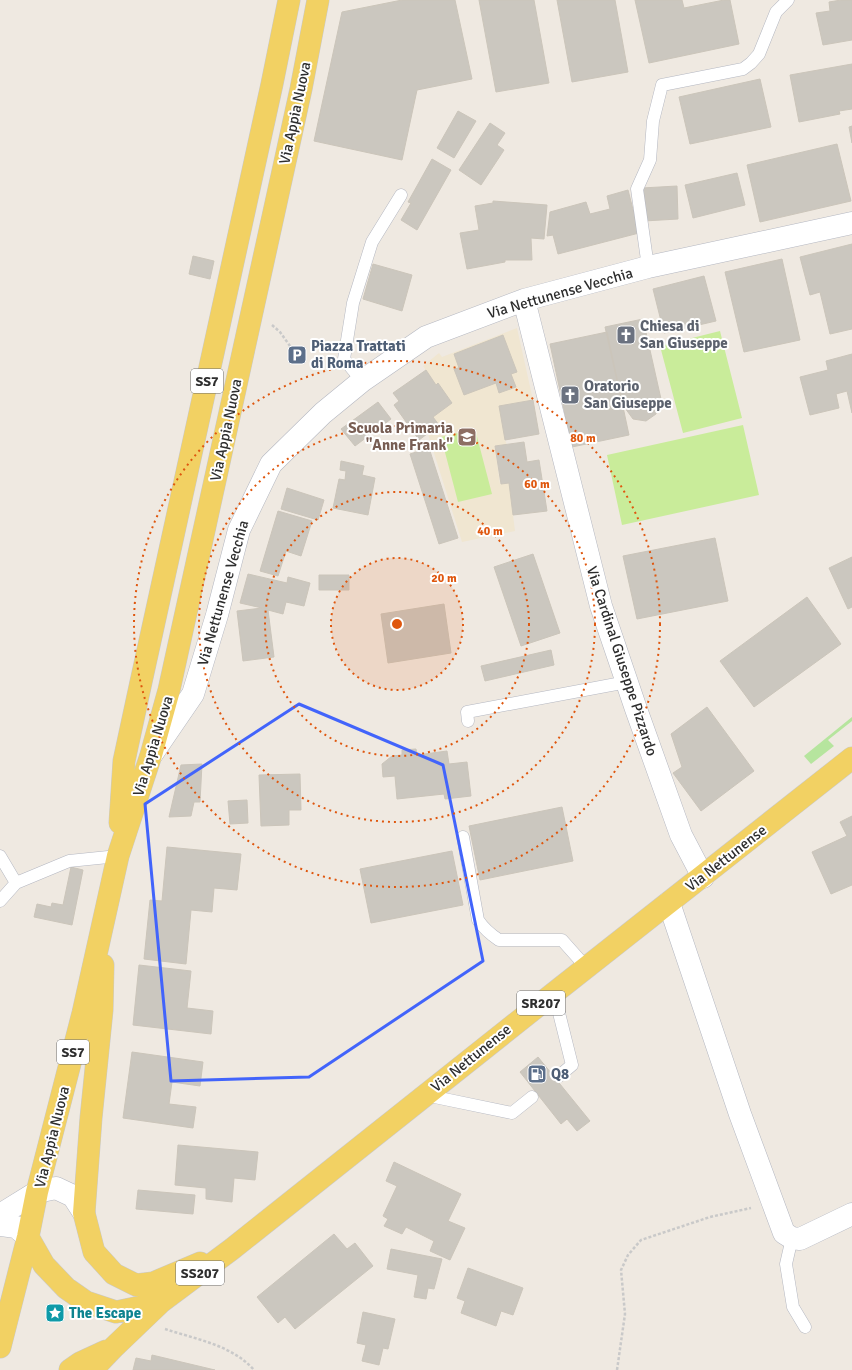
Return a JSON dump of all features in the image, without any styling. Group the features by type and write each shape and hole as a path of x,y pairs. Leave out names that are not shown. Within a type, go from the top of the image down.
{"main road":[{"name":"Via Appia Nuova","path":"118,856 124,761 290,0"},
{"name":"Via Appia Nuova","path":"0,1347 28,1237 37,1192 83,1013 118,856 151,755 169,690 301,89 318,0"},
{"name":"Via Nettunense","path":"92,1370 161,1302 232,1249 554,992 852,758"},
{"path":"105,911 102,1010 90,1118 84,1213 94,1252 114,1274 136,1285 153,1283 232,1249"},
{"path":"28,1237 44,1265 66,1288 86,1302 116,1312 161,1302"},
{"name":"SS207","path":"70,1370 80,1363 113,1348"}],"street":[{"name":"Via Nettunense Vecchia","path":"151,755 193,694 217,615 239,530 271,464 323,413 362,381 426,337 524,300 648,267 852,223"},
{"name":"Via Cardinal Giuseppe Pizzardo","path":"524,300 601,606 681,835 702,877"},
{"path":"669,903 740,1114 784,1233 792,1238 800,1239 852,1214"},
{"path":"0,1215 37,1192 56,1188 73,1196 84,1213"},
{"path":"0,1225 16,1227 28,1237"},
{"path":"108,1370 113,1348"}],"lane":[{"path":"648,267 638,189 650,160 653,121 662,85 743,69 759,54 776,12 788,0"},
{"path":"362,381 344,359 354,302 372,242 401,195"},
{"path":"468,721 467,712 627,682"},
{"path":"463,837 478,920 482,927 499,940 562,940 586,967"},
{"path":"0,856 16,883"},
{"path":"0,901 16,883 69,860 118,856"},
{"path":"554,992 572,1065 559,1076"},
{"path":"425,1095 512,1113 532,1097"},
{"path":"792,1238 786,1264 793,1307 805,1327"}],"path":[{"path":"617,1370 625,1314 621,1270 628,1255 641,1240 710,1217 773,1203"},
{"path":"140,1322 227,1349 254,1370"}],"highlighted area":[{"path":"299,704 443,765 483,961 309,1077 171,1081 145,804"}],"shaded area":[{"name":"Scuola Primaria \"Anne Frank\"","path":"517,328 533,400 505,440 507,445 495,447 500,484 509,483 515,531 462,542 428,434 439,425 433,417 452,403 438,383 436,385 423,366 439,353 442,357"}],"green space":[{"path":"720,331 742,418 683,433 660,346"},
{"path":"743,425 759,495 622,525 607,455"},
{"path":"475,429 492,494 458,502 441,437"},
{"path":"852,717 852,721 828,740 834,746 811,764 804,756"}],"building":[{"path":"402,0 455,0 472,79 417,90 402,160 314,141 342,12"},
{"path":"479,0 534,0 549,83 496,92"},
{"path":"557,0 615,0 628,72 572,82"},
{"path":"635,0 682,0 684,8 730,0 739,44 649,63"},
{"path":"852,0 852,40 823,45 816,13 830,11 829,2"},
{"path":"852,64 852,109 839,111 840,114 799,122 790,75"},
{"path":"760,79 771,127 690,144 679,97"},
{"path":"458,111 476,121 454,158 437,148"},
{"path":"490,123 505,133 497,145 504,150 481,185 459,170"},
{"path":"852,126 852,143 849,127"},
{"path":"837,144 851,201 760,222 747,165"},
{"path":"432,159 451,170 417,230 401,220 411,203 408,202"},
{"path":"737,173 745,205 693,218 685,185"},
{"path":"677,186 678,219 644,221 642,188"},
{"path":"628,190 639,233 558,254 553,235 547,236 550,212 586,202 590,214 610,209 607,196"},
{"path":"493,201 547,205 544,239 531,238 532,260 505,260 505,262 467,269 460,233 479,230 475,206 493,203"},
{"path":"852,244 852,329 830,334 820,292 810,295 800,257"},
{"path":"193,256 214,261 210,279 189,274"},
{"path":"782,259 800,340 744,352 725,272"},
{"path":"373,264 412,275 402,311 363,299"},
{"path":"704,276 716,321 664,333 653,289"},
{"path":"643,319 661,399 658,400 656,414 646,421 633,419 625,408 626,406 623,407 605,327"},
{"path":"607,332 629,435 572,447 550,344"},
{"path":"503,335 517,372 511,374 516,387 499,393 496,383 464,395 454,369 459,368 454,354"},
{"path":"852,354 852,413 847,391 836,394 839,408 810,415 800,377 828,370 826,361"},
{"path":"426,370 436,385 438,383 452,403 433,417 439,425 419,440 394,405 399,401 393,393"},
{"path":"533,400 539,434 505,440 499,406"},
{"path":"378,402 391,419 355,446 341,429"},
{"path":"524,442 527,462 539,460 547,511 513,515 509,483 501,484 495,446"},
{"path":"429,448 458,538 439,544 410,454"},
{"path":"341,461 364,466 362,475 375,478 368,515 333,508 339,479 345,480 346,471 340,470"},
{"path":"287,488 324,500 318,520 281,509"},
{"path":"278,511 312,521 301,556 286,551 278,576 260,571"},
{"path":"715,538 728,601 637,619 623,556"},
{"path":"533,554 560,633 521,646 494,567"},
{"path":"852,557 852,607 848,609 829,568"},
{"path":"248,574 287,583 288,577 310,583 304,606 286,602 283,614 268,610 274,657 243,661 237,611 262,608 240,603"},
{"path":"319,575 349,575 349,590 319,590"},
{"path":"807,597 841,644 754,707 720,661"},
{"path":"444,604 451,653 388,663 381,614"},
{"path":"551,650 554,665 485,681 481,666"},
{"path":"707,707 754,771 701,811 673,773 682,767 671,734"},
{"path":"416,749 417,755 447,751 449,764 467,762 471,796 445,799 444,794 397,799 395,776 383,777 382,764 392,756 402,755 402,750"},
{"path":"202,764 200,802 194,802 191,816 169,817 181,765"},
{"path":"300,774 301,810 289,810 289,825 261,826 259,775"},
{"path":"247,800 248,823 230,824 228,801"},
{"path":"562,807 573,861 480,880 469,826"},
{"path":"852,816 852,885 831,894 812,852 847,836 840,822"},
{"path":"167,847 241,854 237,890 214,888 212,912 191,910 186,964 144,959 150,900 162,901"},
{"path":"452,851 463,905 371,923 360,869"},
{"path":"71,867 83,870 72,925 34,917 37,904 51,907 52,903 63,905"},
{"path":"139,965 191,971 187,1008 213,1011 211,1034 133,1025"},
{"path":"132,1052 203,1062 200,1086 172,1082 169,1104 196,1107 193,1128 123,1118"},
{"path":"538,1057 590,1121 577,1131 567,1119 561,1124 520,1072"},
{"path":"178,1145 258,1152 255,1180 234,1178 232,1202 206,1199 206,1188 175,1185"},
{"path":"394,1162 461,1194 448,1221 465,1228 450,1260 430,1251 434,1241 406,1227 402,1234 384,1226 388,1219 383,1216 397,1186 386,1181"},
{"path":"138,1190 195,1195 193,1214 136,1209"},
{"path":"334,1234 347,1249 355,1243 373,1266 295,1329 285,1317 278,1323 257,1297"},
{"path":"391,1249 442,1259 434,1289 428,1288 426,1299 414,1297 418,1275 387,1269"},
{"path":"468,1268 523,1288 513,1315 501,1311 496,1326 461,1313 465,1301 457,1298"},
{"path":"363,1312 395,1319 388,1349 383,1348 379,1365 362,1361 366,1345 357,1343"},
{"path":"152,1355 215,1370 133,1370 136,1358 151,1361"}],"place":[{"name":"Chiesa di San Giuseppe","path":"626,335"},
{"name":"Piazza Trattati di Roma","path":"297,355"},
{"name":"Oratorio San Giuseppe","path":"570,395"},
{"name":"Scuola Primaria \"Anne Frank\"","path":"467,437"},
{"name":"Q8","path":"537,1074"},
{"name":"The Escape","path":"55,1313"}]}
